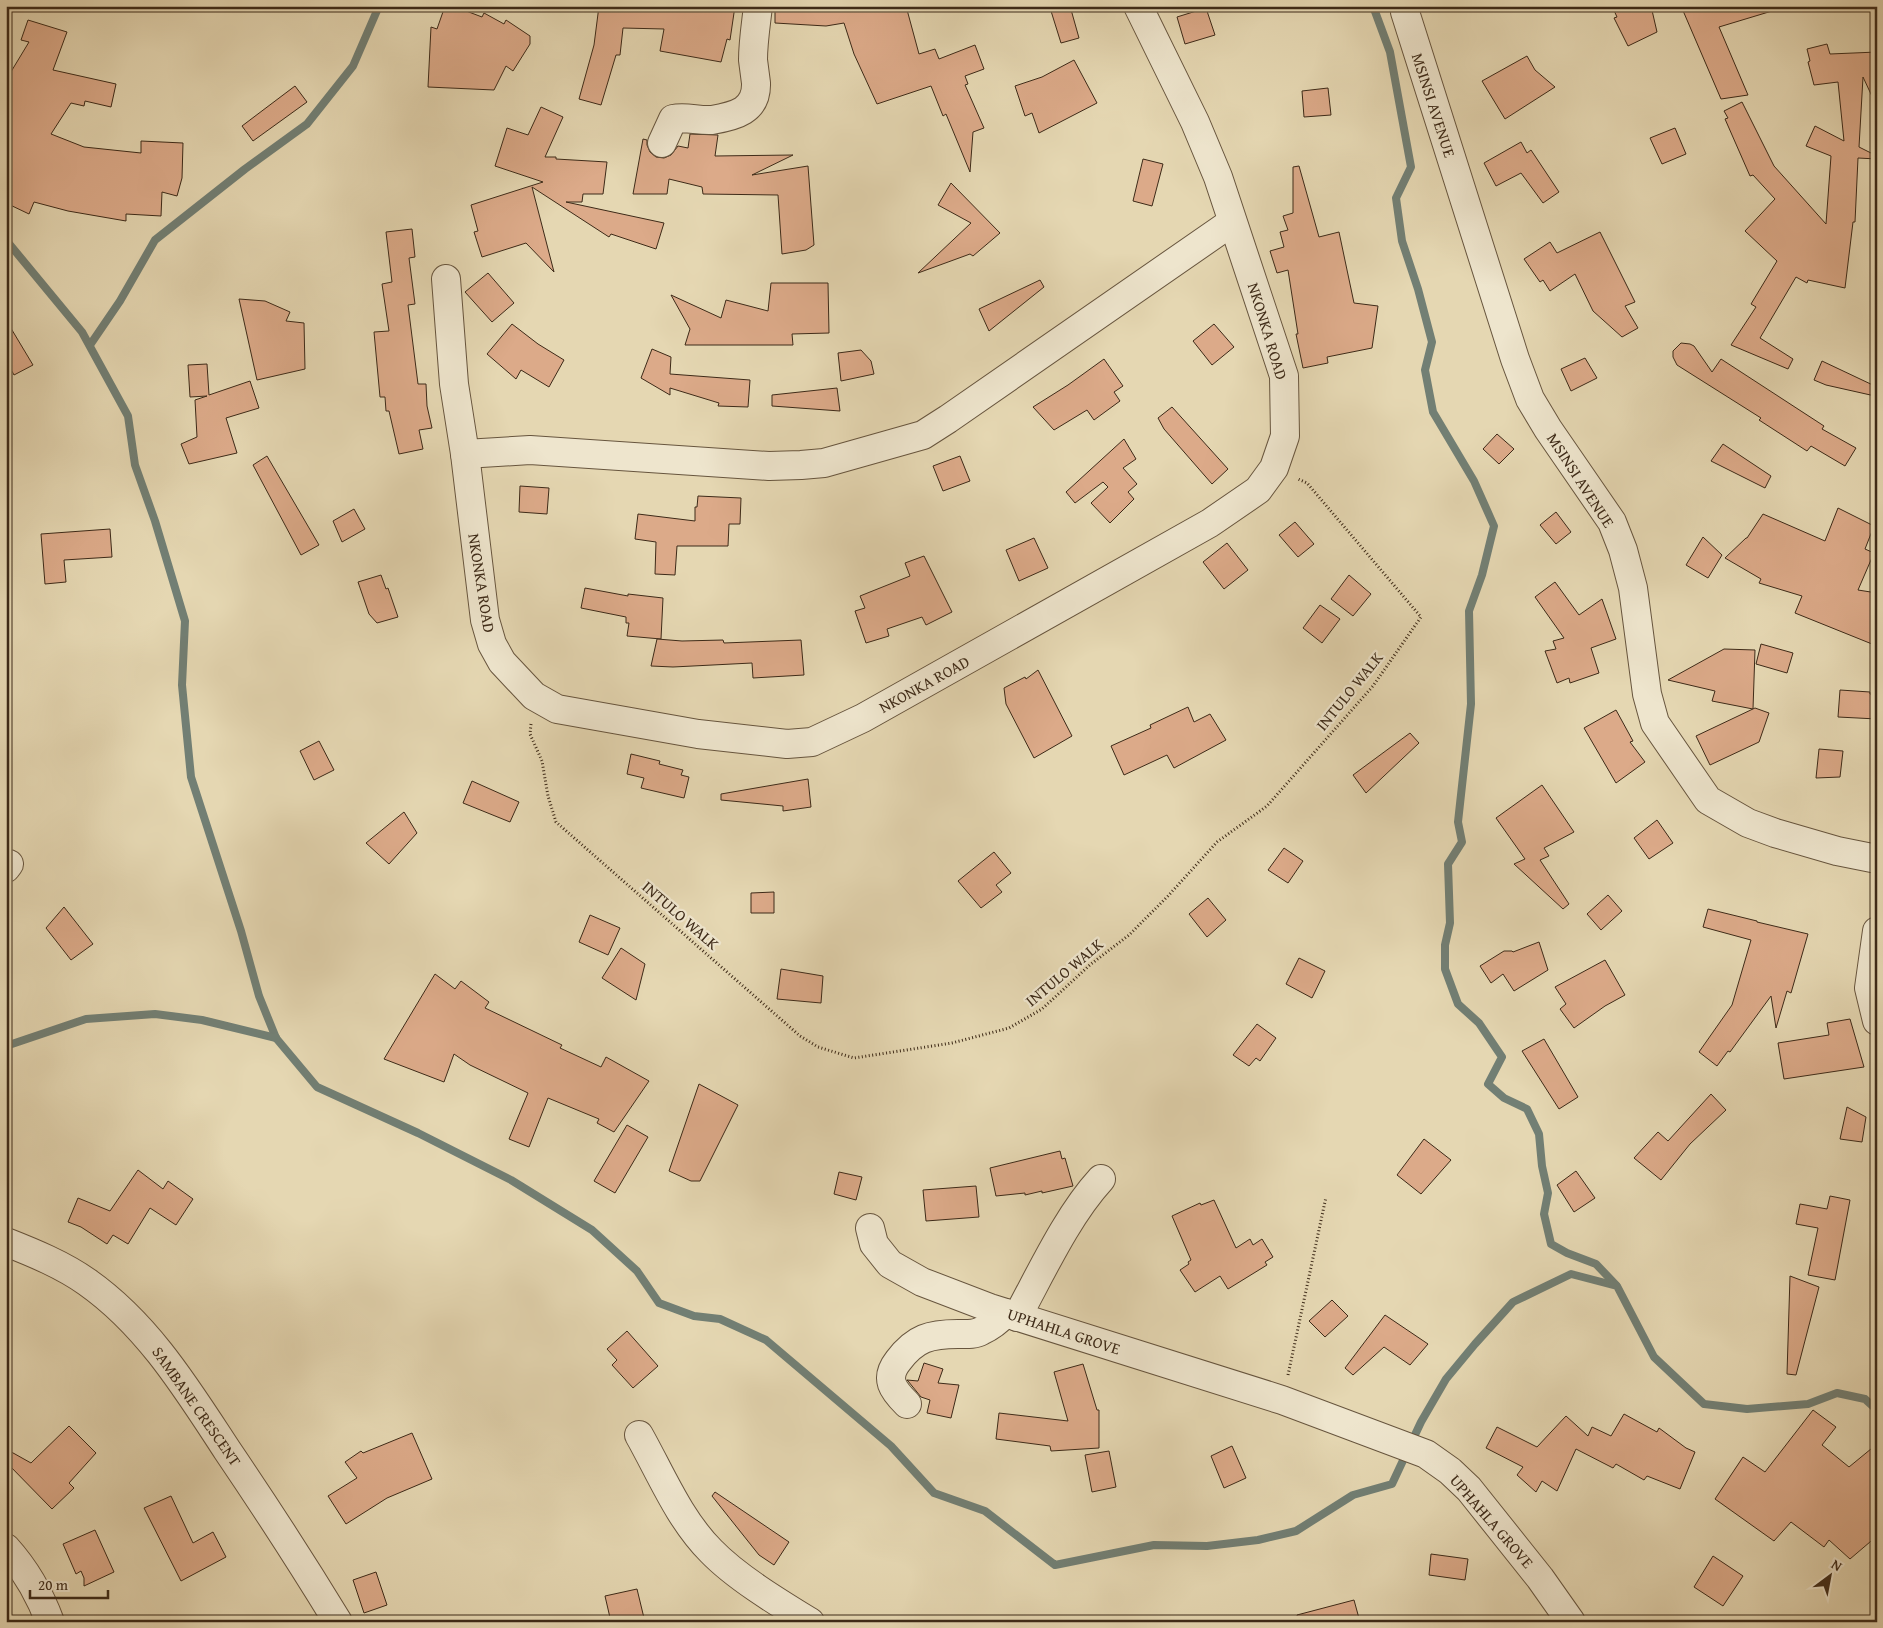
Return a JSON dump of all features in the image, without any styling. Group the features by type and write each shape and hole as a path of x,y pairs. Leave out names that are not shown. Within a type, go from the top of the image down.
{"street":[{"path":"662,143 673,119 683,117 711,120 742,112 749,107 755,95 756,84 754,60 758,6"},
{"name":"NKONKA ROAD","path":"446,279 454,384 465,454 487,628 492,644 502,662 534,696 557,708 698,734 787,744 812,742 863,718 1210,523 1258,490 1274,468 1285,436 1284,376 1218,177 1195,122 1138,6"},
{"name":"MSINSI AVENUE","path":"1405,12 1515,359 1530,399 1548,429 1602,505 1612,522 1623,550 1633,588 1647,694 1655,723 1708,800 1722,809 1748,823 1775,833 1837,851 1877,859"},
{"path":"465,454 530,450 769,466 824,463 923,435 1232,222"},
{"path":"1877,930 1869,988 1877,1021"},
{"path":"907,1404 894,1391 890,1380 892,1369 910,1346 920,1340 942,1334 980,1332 1011,1315 1075,1214 1101,1179"},
{"name":"UPHAHLA GROVE","path":"870,1228 874,1244 890,1264 922,1282 1011,1315 1282,1400 1426,1454 1450,1471 1469,1489 1540,1578 1571,1622"},
{"name":"SAMBANE CRESCENT","path":"6,1242 46,1258 87,1282 140,1328 157,1348 203,1414 296,1552 338,1622"},
{"path":"639,1435 684,1516 710,1550 724,1564 810,1622"},
{"path":"6,1548 31,1582 50,1622"}],"path":[{"name":"INTULO WALK","path":"534,696 530,734 542,760 548,796 556,822 800,1036 818,1047 854,1058 952,1043 1009,1028 1042,1009 1091,964 1129,935 1168,896 1217,842 1267,806 1373,686 1421,617 1308,483 1274,468"},
{"path":"1282,1400 1326,1197"}],"building":[{"path":"445,6 453,6 482,17 484,13 504,24 506,20 530,36 530,44 513,71 506,66 494,90 428,87 431,27 437,29"},
{"path":"599,6 735,6 730,40 727,39 721,62 660,51 664,29 623,28 620,55 616,55 601,105 579,99 594,45"},
{"path":"775,6 906,6 919,54 935,49 939,59 975,45 984,69 965,76 968,84 965,85 984,128 973,132 970,172 946,114 943,116 931,86 877,104 854,54 844,23 826,26 775,23"},
{"path":"1070,6 1079,38 1061,43 1051,11"},
{"path":"1612,6 1651,6 1657,32 1628,46 1614,18 1617,17"},
{"path":"1681,6 1771,6 1772,11 1719,27 1748,95 1721,99"},
{"path":"1206,8 1215,35 1185,44 1177,17"},
{"path":"28,20 67,32 53,70 116,84 111,107 85,101 84,106 71,103 51,134 84,147 141,153 141,141 183,143 182,178 177,196 162,192 161,216 126,214 126,221 68,211 34,202 29,214 6,203 6,80 29,42 21,40"},
{"path":"1827,44 1830,54 1877,52 1877,107 1863,77 1859,147 1877,156 1877,159 1858,158 1855,222 1853,222 1845,288 1808,280 1807,283 1796,277 1760,338 1793,359 1788,369 1731,345 1756,307 1751,304 1777,261 1745,231 1775,199 1753,175 1750,176 1725,119 1728,118 1724,111 1742,102 1774,166 1826,224 1831,156 1806,146 1815,126 1844,141 1838,82 1814,85 1808,62 1810,61 1807,49"},
{"path":"1527,56 1535,70 1555,87 1505,119 1482,81"},
{"path":"1074,60 1097,103 1039,133 1032,113 1025,116 1015,86 1042,77"},
{"path":"295,86 307,102 253,141 242,126"},
{"path":"1328,88 1331,115 1304,117 1302,91"},
{"path":"541,107 563,117 545,157 607,162 603,194 583,194 582,202 566,202 664,223 656,249 611,234 609,237 532,187 554,272 526,243 482,257 474,232 478,231 471,205 543,182 495,166 507,128 528,135"},
{"path":"1675,128 1686,154 1662,164 1650,138"},
{"path":"690,134 718,135 715,156 793,155 752,175 808,166 814,245 806,250 782,254 778,195 703,194 702,187 669,179 667,194 633,194 643,139 647,140 650,152 656,157 664,158 671,155 678,146 688,148"},
{"path":"1521,142 1527,153 1531,150 1559,192 1543,203 1521,173 1496,186 1484,163"},
{"path":"1143,159 1163,164 1152,206 1133,201"},
{"path":"1299,166 1319,237 1339,232 1354,303 1378,306 1372,348 1327,357 1328,363 1303,368 1296,334 1298,334 1288,270 1277,273 1270,251 1284,247 1280,232 1288,230 1283,216 1293,213 1293,167"},
{"path":"951,183 1000,233 973,256 970,254 918,273 971,223 938,205"},
{"path":"412,229 415,257 409,258 415,304 408,305 418,384 426,384 427,406 432,428 419,430 423,449 399,454 389,411 386,411 385,397 380,397 374,332 389,331 382,284 392,282 386,232"},
{"path":"1600,232 1635,302 1625,306 1638,328 1622,337 1593,311 1575,274 1550,291 1543,280 1540,282 1524,259 1550,242 1557,253"},
{"path":"488,273 514,303 492,322 465,292"},
{"path":"1040,280 1044,287 989,331 979,309"},
{"path":"771,283 828,283 829,333 792,334 793,345 685,345 690,329 671,295 721,318 726,300 768,311"},
{"path":"239,299 265,301 290,312 286,321 304,323 305,369 257,380"},
{"path":"6,320 33,365 14,375 6,360"},
{"path":"512,324 538,344 564,360 549,387 521,370 516,379 487,354"},
{"path":"1214,324 1234,347 1212,365 1193,341"},
{"path":"1681,343 1694,346 1712,372 1721,359 1824,426 1822,429 1856,448 1845,466 1811,446 1807,451 1759,420 1761,418 1677,365 1673,357 1673,351"},
{"path":"652,349 671,357 670,374 750,380 748,407 718,406 719,403 670,388 670,395 641,378"},
{"path":"861,350 871,361 874,374 841,381 838,353"},
{"path":"1585,358 1597,378 1571,391 1561,369"},
{"path":"1104,359 1123,386 1114,392 1120,401 1094,420 1087,410 1054,430 1033,407"},
{"path":"1822,361 1877,387 1875,396 1826,385 1814,380"},
{"path":"207,364 209,395 250,381 259,408 226,418 237,453 189,464 181,444 197,437 195,400 207,396 190,397 188,365"},
{"path":"837,388 840,411 772,406 772,395"},
{"path":"1172,407 1228,469 1212,484 1164,429 1158,418"},
{"path":"1497,434 1514,449 1499,464 1483,449"},
{"path":"1124,439 1136,459 1123,468 1137,484 1128,492 1134,499 1110,523 1091,503 1108,487 1103,482 1075,503 1066,492"},
{"path":"1723,444 1771,476 1765,488 1711,461"},
{"path":"267,456 319,545 301,555 253,465"},
{"path":"960,456 970,481 943,491 933,466"},
{"path":"520,486 549,488 547,514 519,512"},
{"path":"698,496 741,498 740,524 729,524 728,546 677,546 675,575 655,574 656,542 635,539 638,514 695,521 695,507 697,507"},
{"path":"1838,508 1874,526 1865,549 1874,553 1858,590 1877,593 1877,646 1795,613 1802,596 1759,583 1761,579 1725,558 1747,538 1763,514 1825,541"},
{"path":"354,509 365,529 342,542 333,521"},
{"path":"1556,512 1571,532 1556,544 1540,525"},
{"path":"1295,522 1314,544 1298,557 1279,535"},
{"path":"110,529 112,557 64,560 66,582 45,584 41,534"},
{"path":"1703,537 1722,555 1708,578 1686,565"},
{"path":"1034,538 1048,568 1019,581 1006,550"},
{"path":"1227,543 1248,570 1224,589 1203,562"},
{"path":"924,556 952,612 926,625 922,617 887,629 889,636 866,643 855,611 865,608 860,596 910,576 905,563"},
{"path":"381,575 386,589 388,588 398,617 377,623 369,614 358,582"},
{"path":"1349,575 1371,594 1353,616 1331,599"},
{"path":"1555,582 1579,615 1602,599 1616,639 1591,648 1599,673 1570,683 1569,678 1557,683 1545,651 1556,649 1553,641 1564,638 1535,597"},
{"path":"585,588 628,596 628,594 663,598 661,639 627,636 629,623 626,623 626,617 581,608"},
{"path":"1320,605 1340,619 1322,643 1303,628"},
{"path":"657,639 682,641 723,640 724,643 801,640 804,675 753,678 752,663 673,667 651,666"},
{"path":"1761,644 1793,653 1787,673 1756,664"},
{"path":"1724,649 1755,650 1753,709 1712,701 1715,691 1668,680"},
{"path":"1038,670 1072,736 1034,758 1006,704 1004,688 1025,677 1026,679"},
{"path":"1840,690 1870,692 1870,694 1877,695 1877,719 1838,717"},
{"path":"1188,707 1194,722 1210,714 1226,740 1174,768 1167,755 1124,775 1111,746 1151,728 1150,725"},
{"path":"1755,708 1769,713 1759,742 1710,765 1696,736"},
{"path":"1616,710 1633,741 1630,742 1645,762 1616,783 1584,728"},
{"path":"1410,733 1419,743 1366,793 1353,775"},
{"path":"319,741 334,770 314,780 300,751"},
{"path":"1819,749 1843,751 1840,777 1816,778"},
{"path":"631,754 660,761 659,764 683,770 681,775 689,777 684,798 641,788 644,778 627,774"},
{"path":"808,779 811,807 783,811 783,806 721,800 721,794"},
{"path":"472,781 519,802 510,822 463,803"},
{"path":"1542,785 1574,832 1544,848 1549,856 1540,860 1569,904 1563,909 1514,864 1525,859 1496,818"},
{"path":"404,812 417,833 389,864 366,843"},
{"path":"1657,820 1673,843 1649,859 1634,838"},
{"path":"1284,848 1303,861 1288,883 1268,870"},
{"path":"994,852 1011,873 996,885 1002,892 981,908 958,881"},
{"path":"774,892 774,913 751,913 751,893"},
{"path":"1608,895 1622,911 1601,930 1587,914"},
{"path":"1208,898 1226,920 1207,937 1189,914"},
{"path":"64,907 93,944 71,960 46,928"},
{"path":"1708,909 1808,934 1791,993 1787,991 1776,1028 1771,996 1730,1052 1728,1051 1717,1066 1699,1052 1732,1005 1751,940 1703,927"},
{"path":"590,915 620,928 608,955 579,942"},
{"path":"1539,942 1548,970 1514,991 1503,974 1491,983 1480,966 1504,951 1513,952"},
{"path":"621,948 645,964 636,1000 602,978"},
{"path":"1299,958 1325,971 1312,998 1286,984"},
{"path":"1605,960 1625,995 1605,1006 1574,1028 1560,1009 1566,1004 1555,987"},
{"path":"781,969 823,976 821,1003 777,999"},
{"path":"435,974 455,989 461,981 489,1002 485,1008 562,1045 560,1048 601,1067 606,1057 649,1081 614,1132 597,1123 599,1119 548,1098 529,1147 509,1139 528,1093 470,1065 454,1054 444,1082 384,1059"},
{"path":"1850,1019 1864,1067 1784,1079 1778,1043 1829,1035 1827,1023"},
{"path":"1257,1024 1276,1038 1260,1061 1256,1058 1249,1066 1233,1055"},
{"path":"1544,1039 1578,1097 1559,1109 1522,1051"},
{"path":"699,1084 738,1105 700,1181 691,1181 669,1171"},
{"path":"1711,1094 1726,1110 1690,1144 1661,1180 1634,1158 1658,1132 1668,1141"},
{"path":"1847,1107 1866,1117 1862,1142 1840,1139"},
{"path":"627,1125 648,1137 615,1193 594,1181"},
{"path":"1424,1139 1451,1160 1421,1194 1397,1175"},
{"path":"1060,1151 1062,1159 1065,1158 1073,1186 1042,1193 1042,1191 1025,1195 1025,1193 996,1196 990,1168"},
{"path":"138,1170 163,1189 168,1181 193,1199 176,1225 150,1208 128,1244 113,1235 107,1244 81,1227 68,1222 78,1198 110,1211"},
{"path":"1576,1171 1595,1198 1574,1212 1557,1185"},
{"path":"839,1172 862,1177 856,1200 834,1194"},
{"path":"976,1186 979,1217 926,1221 923,1190"},
{"path":"1830,1196 1850,1200 1835,1280 1808,1275 1818,1228 1796,1224 1800,1204 1827,1209"},
{"path":"1214,1200 1236,1248 1250,1239 1253,1245 1262,1239 1273,1257 1265,1262 1267,1265 1228,1289 1220,1276 1195,1292 1180,1270 1189,1264 1188,1262 1191,1260 1172,1216 1200,1203 1201,1205"},
{"path":"1790,1276 1819,1287 1796,1375 1787,1374"},
{"path":"1332,1300 1348,1316 1325,1337 1309,1321"},
{"path":"1385,1315 1428,1344 1410,1365 1384,1347 1353,1375 1345,1368"},
{"path":"627,1331 658,1366 633,1388 612,1365 617,1360 607,1349"},
{"path":"924,1363 943,1369 938,1383 959,1385 951,1418 927,1413 930,1400 921,1397 907,1380 918,1381"},
{"path":"1083,1364 1097,1410 1099,1410 1099,1448 1051,1451 1050,1446 996,1439 999,1413 1068,1421 1054,1372"},
{"path":"1813,1410 1836,1427 1822,1445 1849,1467 1877,1444 1877,1536 1850,1559 1829,1540 1824,1547 1791,1522 1774,1541 1715,1499 1743,1457 1765,1472"},
{"path":"1624,1414 1657,1432 1659,1428 1686,1448 1695,1452 1680,1489 1647,1476 1644,1480 1616,1464 1613,1468 1576,1449 1557,1491 1542,1481 1536,1492 1517,1475 1523,1467 1486,1448 1497,1427 1537,1447 1566,1416 1588,1436 1592,1427 1611,1436"},
{"path":"69,1426 96,1453 69,1483 74,1488 52,1509 6,1462 6,1449 31,1463"},
{"path":"412,1433 432,1479 387,1498 346,1524 328,1496 357,1478 345,1462 361,1451 363,1453"},
{"path":"1232,1446 1246,1478 1224,1488 1211,1456"},
{"path":"1109,1451 1116,1487 1092,1492 1085,1455"},
{"path":"715,1492 789,1542 774,1565 759,1555 712,1496"},
{"path":"171,1496 193,1543 213,1532 226,1557 181,1581 144,1508"},
{"path":"95,1530 114,1572 84,1586 84,1578 81,1571 76,1574 63,1544"},
{"path":"1431,1554 1468,1559 1465,1580 1429,1575"},
{"path":"1713,1556 1743,1576 1723,1606 1694,1587"},
{"path":"376,1572 387,1605 364,1613 353,1580"},
{"path":"637,1589 644,1618 625,1622 611,1622 605,1596"},
{"path":"1354,1600 1360,1622 1298,1622 1297,1615"}],"waterway":[{"path":"90,345 120,301 155,240 245,169 307,124 353,66 379,6"},
{"path":"1373,6 1390,52 1411,167 1396,198 1402,241 1418,289 1432,342 1425,370 1433,412 1474,481 1494,526 1482,575 1469,611 1471,704 1458,822 1462,842 1448,864 1450,923 1445,945 1445,969 1458,1004 1479,1023 1502,1057 1488,1084 1504,1098 1527,1109 1539,1134 1542,1166 1548,1193 1544,1214 1551,1244 1567,1253 1596,1264 1616,1285"},
{"path":"6,240 82,332 128,416 135,465 155,521 185,621 182,685 191,777 241,931 259,996 276,1038 317,1087 418,1133 511,1180 592,1230 637,1271 659,1303 694,1316 720,1319 766,1340 891,1446 934,1493 985,1511 1055,1565 1154,1545 1207,1546 1258,1540 1296,1531 1353,1495 1392,1484 1421,1422 1446,1379 1475,1344 1513,1302 1571,1274 1617,1286 1654,1357 1704,1404 1747,1409 1808,1404 1837,1393 1865,1399 1877,1410"},
{"path":"6,1046 86,1019 155,1014 202,1020 276,1038"}]}
